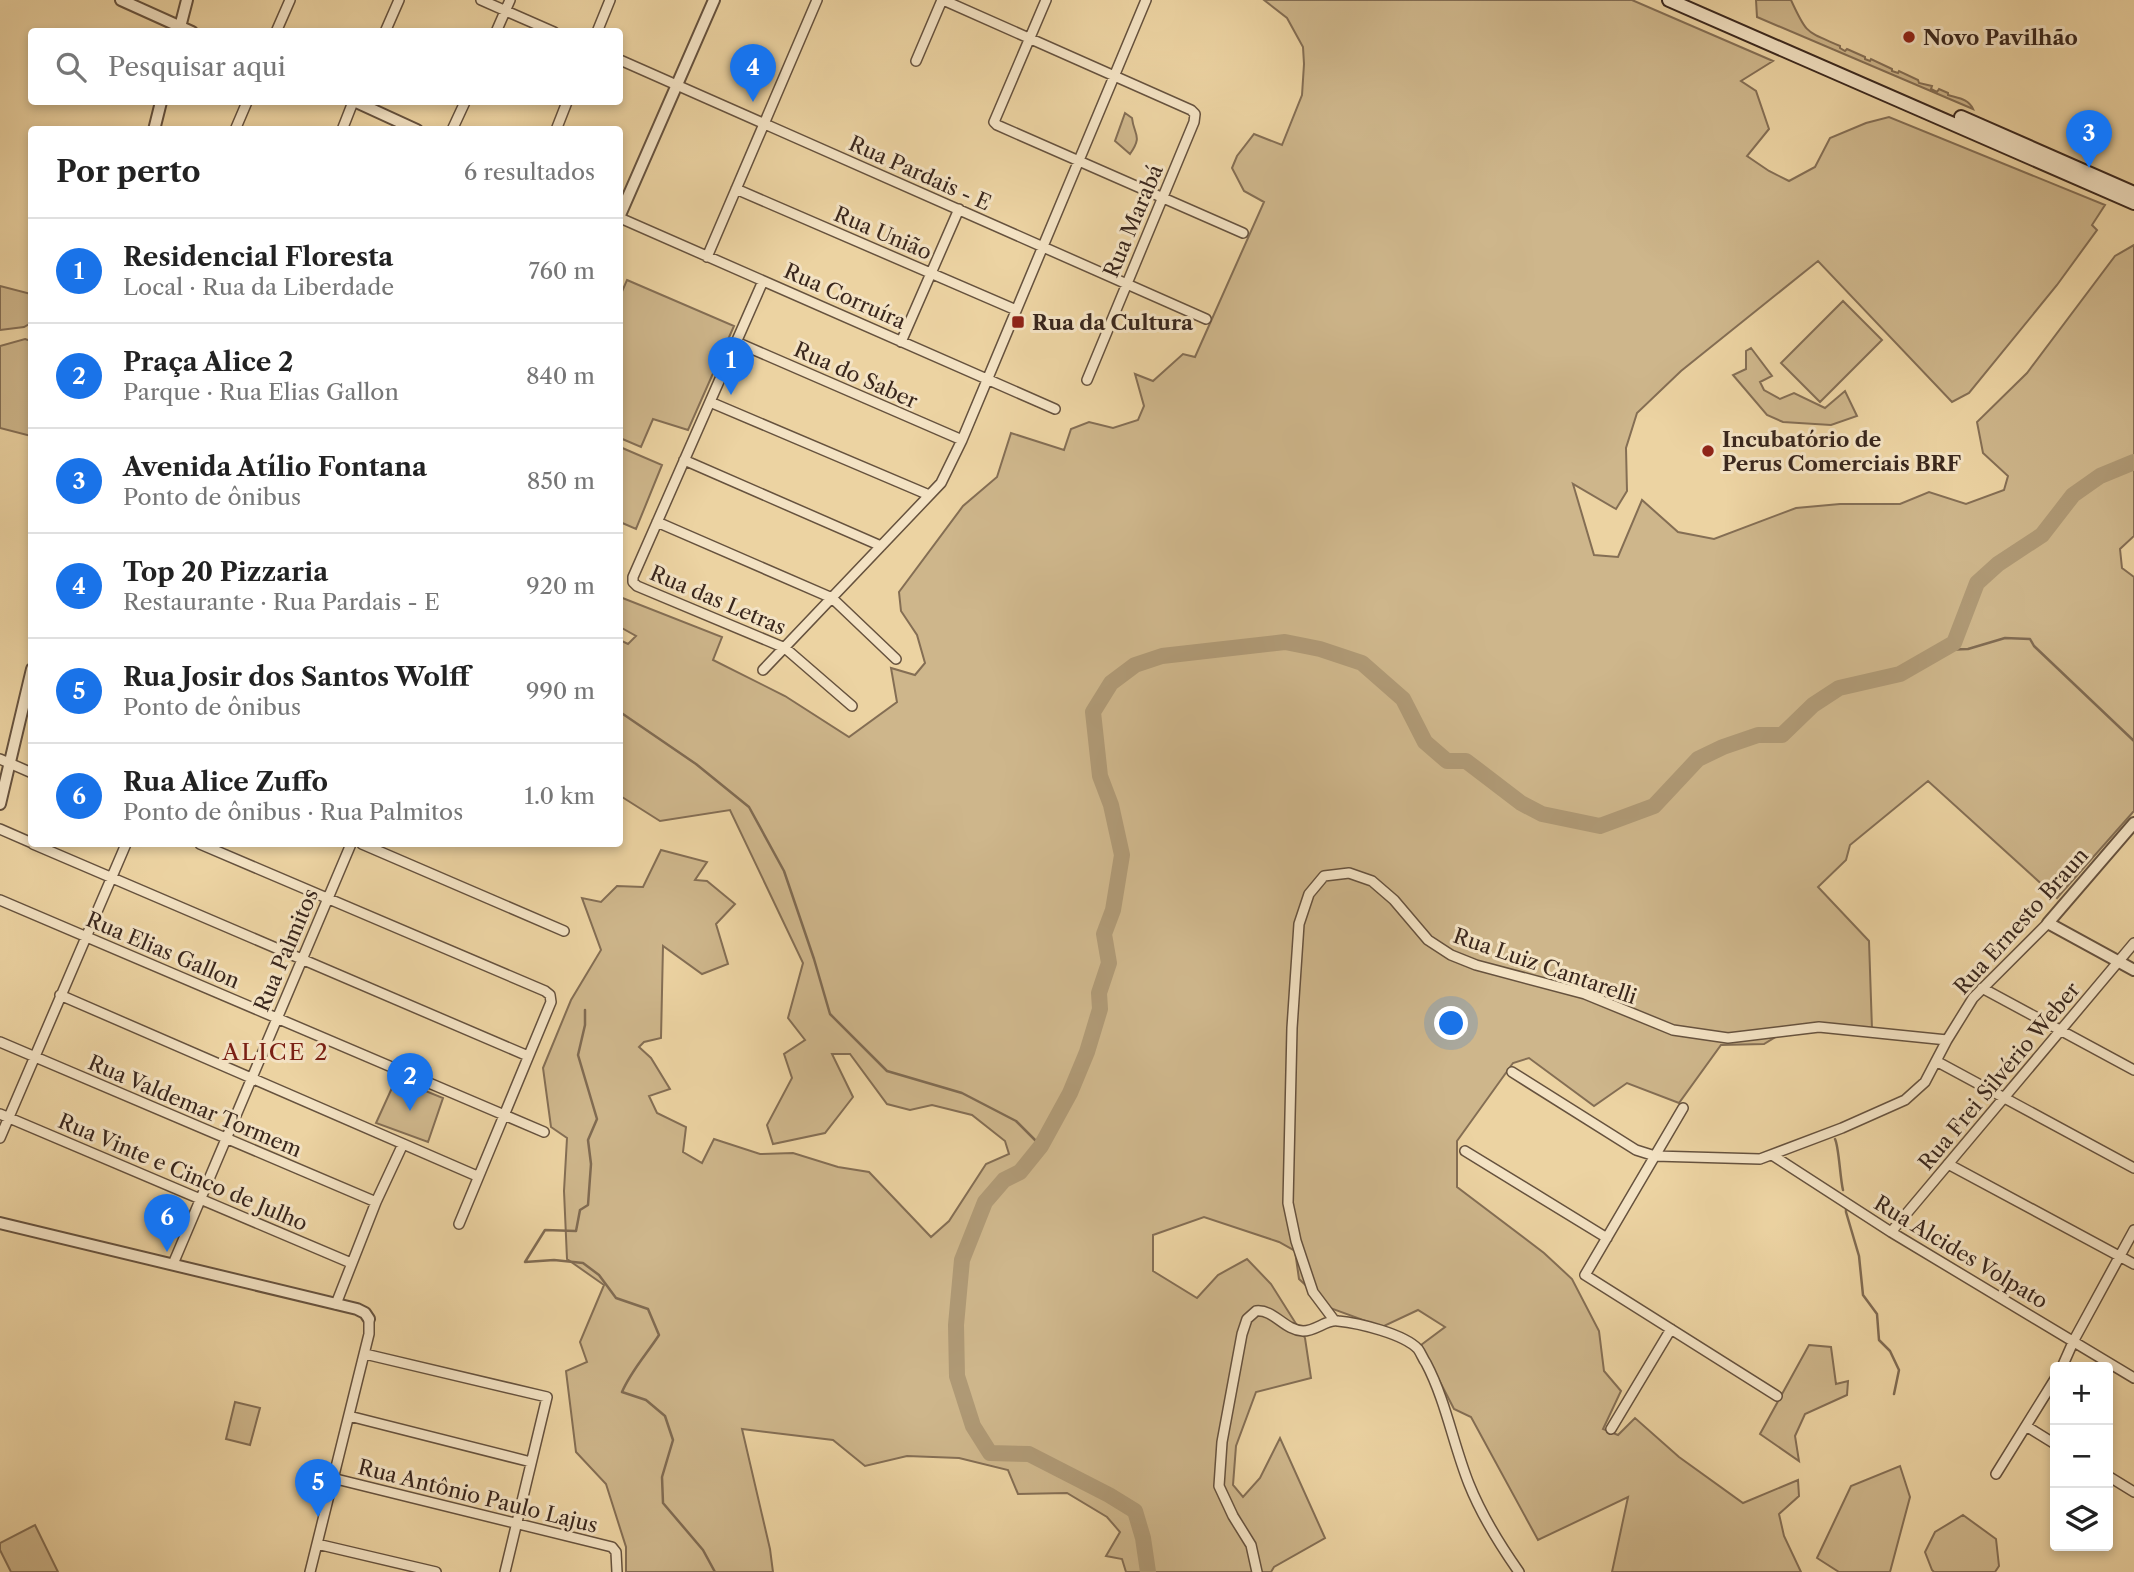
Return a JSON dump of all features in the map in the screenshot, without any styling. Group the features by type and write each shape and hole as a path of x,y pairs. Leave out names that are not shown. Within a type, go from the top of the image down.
{"main road":[{"path":"1669,0 2133,199"},
{"path":"1689,0 2133,199"}],"street":[{"path":"121,0 178,28"},
{"path":"180,28 187,0"},
{"path":"278,28 290,0"},
{"path":"387,28 399,0"},
{"path":"481,0 545,28"},
{"path":"498,28 510,0"},
{"path":"599,28 610,0"},
{"path":"623,209 714,0"},
{"path":"707,257 817,0"},
{"path":"916,61 943,0 1114,76"},
{"path":"1046,0 993,122 1243,233"},
{"path":"763,670 941,483 962,440 1146,0"},
{"name":"Rua Pardais - E","path":"623,61 1206,319"},
{"name":"Rua Marabá","path":"1087,380 1195,114 1114,76"},
{"path":"155,126 160,105"},
{"path":"237,126 246,105"},
{"path":"344,126 354,105"},
{"path":"362,105 409,126"},
{"path":"454,126 463,105"},
{"path":"558,126 567,105"},
{"name":"Rua União","path":"736,189 1016,310"},
{"path":"901,342 959,209"},
{"name":"Rua Corruíra","path":"623,217 707,257 1055,409"},
{"path":"762,281 657,522 832,598 897,659"},
{"name":"Rua do Saber","path":"736,342 962,440"},
{"path":"709,402 929,495"},
{"path":"684,460 881,546"},
{"name":"Rua das Letras","path":"657,522 633,582 637,586 785,648 852,706"},
{"path":"0,804 5,761 28,683"},
{"path":"5,761 28,771"},
{"name":"Rua Ernesto Braun","path":"1655,1156 1760,1159 1842,1128 1905,1100 1925,1082 1947,1040 1982,988 2048,923 2134,824"},
{"path":"0,829 28,841"},
{"path":"41,847 528,1056"},
{"path":"0,1138 5,1116 87,936 124,847"},
{"path":"207,847 550,995 551,1002 459,1224"},
{"name":"Rua Palmitos","path":"173,1264 350,847"},
{"path":"369,847 564,931"},
{"name":"Rua Luiz Cantarelli","path":"1334,1320 1313,1292 1296,1241 1288,1203 1292,1028 1299,924 1309,894 1324,876 1349,873 1372,881 1394,900 1428,940 1451,955 1476,965 1585,994 1673,1030 1728,1038 1819,1027 1947,1040"},
{"name":"Rua Elias Gallon","path":"0,900 544,1132"},
{"path":"2048,923 2134,970"},
{"name":"Rua Frei Silvério Weber","path":"1891,1232 2134,943"},
{"path":"1982,988 2134,1070"},
{"path":"60,995 477,1176"},
{"name":"Rua Valdemar Tormem","path":"0,1042 376,1202"},
{"path":"1936,1061 2134,1168"},
{"path":"1512,1072 1636,1150 1655,1156"},
{"path":"1683,1108 1585,1275 1777,1396"},
{"name":"Rua Vinte e Cinco de Julho","path":"5,1116 351,1263"},
{"path":"336,1304 376,1202 403,1144"},
{"path":"1465,1151 1607,1238"},
{"name":"Rua Alcides Volpato","path":"1772,1155 1891,1232 2134,1378"},
{"path":"1948,1164 2134,1265"},
{"path":"0,1223 365,1313 370,1326 365,1354 310,1572"},
{"path":"2064,1362 2134,1230"},
{"path":"1257,1572 1251,1545 1219,1486 1222,1443 1242,1334 1247,1319 1256,1311 1265,1310 1289,1327 1303,1331 1321,1327 1334,1320 1401,1338 1418,1349 1434,1378 1469,1485 1519,1572"},
{"path":"1611,1429 1671,1329"},
{"path":"365,1354 547,1397 505,1572"},
{"path":"1996,1474 2050,1387"},
{"path":"349,1416 531,1462"},
{"path":"2026,1426 2050,1441"},
{"name":"Rua Antônio Paulo Lajus","path":"332,1478 615,1550 617,1572"},
{"path":"2113,1479 2134,1492"},
{"path":"317,1544 436,1572"}],"shaded area":[{"path":"1264,0 1632,0 1773,61 1741,81 1756,91 1769,129 1747,156 1789,181 1815,167 1830,138 1889,117 2105,205 2092,225 2097,230 2057,285 1969,393 1952,402 1818,261 1681,371 1637,413 1626,448 1627,491 1616,509 1573,484 1594,555 1618,557 1642,500 1678,532 1714,539 1796,508 1840,504 1900,504 1929,492 1966,504 2004,490 2008,476 1983,453 1977,422 2027,373 2115,256 2134,245 2134,536 2120,549 2122,568 2134,577 2134,811 2057,898 1928,781 1850,845 1846,860 1818,887 1869,941 1872,1029 1782,1033 1764,1044 1721,1045 1679,1103 1627,1083 1594,1106 1529,1058 1513,1063 1457,1141 1457,1187 1544,1253 1572,1279 1599,1331 1604,1371 1621,1391 1603,1429 1618,1435 1635,1418 1679,1457 1743,1503 1798,1480 1799,1496 1779,1514 1784,1536 1801,1572 1612,1572 1628,1497 1538,1540 1471,1417 1454,1409 1421,1345 1445,1327 1418,1310 1382,1327 1330,1308 1299,1279 1295,1251 1279,1242 1204,1217 1153,1235 1153,1271 1197,1298 1218,1275 1247,1259 1271,1284 1305,1338 1311,1378 1256,1392 1236,1446 1233,1485 1243,1497 1260,1478 1280,1438 1325,1538 1274,1567 1271,1572 1126,1572 1122,1559 1106,1556 1120,1532 1107,1517 1067,1493 1018,1494 1008,1470 959,1458 907,1456 865,1466 833,1440 742,1429 773,1572 626,1572 626,1547 606,1484 576,1452 566,1371 587,1362 580,1342 604,1285 567,1259 564,1191 567,1138 551,1127 543,1068 571,1000 601,950 582,898 601,902 617,886 643,887 661,850 707,862 695,880 707,881 735,904 716,924 728,964 702,974 663,946 661,1038 644,1042 639,1047 651,1058 670,1089 649,1096 657,1113 686,1127 683,1152 702,1163 714,1139 760,1154 793,1153 838,1167 869,1172 931,1237 949,1221 986,1164 1009,1154 1005,1141 972,1115 932,1105 910,1110 887,1104 850,1054 832,1054 853,1097 825,1133 773,1144 767,1125 792,1078 784,1054 805,1040 788,1018 803,963 730,810 660,821 623,798 623,642 628,644 636,636 623,629 623,598 722,637 713,660 785,696 849,737 897,702 891,668 915,675 925,663 917,635 901,611 899,592 963,506 997,477 1011,433 1064,450 1071,429 1089,422 1113,428 1138,420 1144,406 1135,374 1153,381 1183,354 1195,357 1264,202 1244,191 1232,168 1237,156 1254,134 1282,145 1302,95 1303,47 1287,18"},
{"path":"1756,0 1791,0 1805,26 1814,34 1845,51 1847,49 1892,71 1899,71 1919,83 1932,86 1931,89 1937,92 1939,89 1965,101 1973,109 1757,17"},
{"path":"1125,113 1132,118 1137,136 1130,154 1115,141"},
{"path":"627,280 734,326 688,430 653,419 641,447 623,439 623,289"},
{"path":"0,286 28,293 28,325 0,330"},
{"path":"1843,301 1882,340 1820,402 1781,363"},
{"path":"28,340 28,435 0,428 0,346"},
{"path":"1751,348 1772,376 1760,382 1764,390 1780,399 1794,393 1825,408 1845,391 1857,416 1831,425 1783,422 1767,415 1733,375 1746,369 1746,351"},
{"path":"623,448 662,465 636,529 623,523"},
{"path":"396,1079 443,1098 428,1142 376,1123"},
{"path":"1809,1345 1831,1347 1836,1384 1848,1381 1847,1395 1805,1414 1795,1436 1799,1461 1760,1434"},
{"path":"235,1402 260,1408 250,1445 226,1439"},
{"path":"1900,1466 1910,1497 1890,1572 1839,1572 1817,1558 1851,1486"},
{"path":"1963,1515 1996,1539 1999,1566 1995,1572 1932,1570 1925,1552 1935,1532"},
{"path":"35,1525 58,1572 11,1572 0,1550 0,1543"}],"waterway":[{"path":"1148,1572 1143,1538 1135,1511 1029,1454 990,1453 973,1426 957,1376 956,1325 962,1260 985,1202 1004,1180 1020,1172 1041,1146 1070,1093 1087,1052 1100,1009 1099,993 1109,963 1104,934 1113,910 1122,855 1111,805 1100,776 1093,712 1111,683 1135,665 1162,656 1285,642 1320,649 1362,663 1403,699 1425,742 1447,761 1466,761 1521,803 1542,814 1600,826 1654,806 1698,759 1758,735 1782,735 1813,705 1839,688 1900,674 1954,643 1977,583 1998,564 2042,535 2073,495 2100,476 2134,462"},
{"path":"1942,650 1968,649 2005,638 2030,639 2034,646 2134,741"},
{"path":"623,714 696,764 749,807 784,871 830,1014 887,1071 962,1093 1016,1121 1041,1146"},
{"path":"585,1010 585,1025 578,1055 597,1119 588,1140 591,1164 588,1205 580,1210 576,1231 545,1230 525,1262 554,1260 583,1263 599,1275 616,1298 648,1309 659,1335 622,1392 646,1400 665,1416 673,1440 662,1477 663,1503 703,1550 715,1572"},
{"path":"1835,1139 1843,1190"},
{"path":"1846,1206 1859,1256 1863,1295 1877,1314 1879,1340 1890,1351 1899,1370 1894,1394"}],"place":[{"name":"Novo Pavilhão","path":"1909,37"},
{"name":"Top 20 Pizzaria","path":"753,102"},
{"name":"Avenida Atílio Fontana","path":"2089,168"},
{"name":"Rua da Cultura","path":"1018,322"},
{"name":"Residencial Floresta","path":"731,395"},
{"name":"Incubatório de Perus Comerciais BRF","path":"1708,451"},
{"name":"Praça Alice 2","path":"410,1111"},
{"name":"Rua Alice Zuffo","path":"167,1252"},
{"name":"Rua Josir dos Santos Wolff","path":"318,1517"}],"district":[{"name":"ALICE 2","path":"276,1052"}]}
